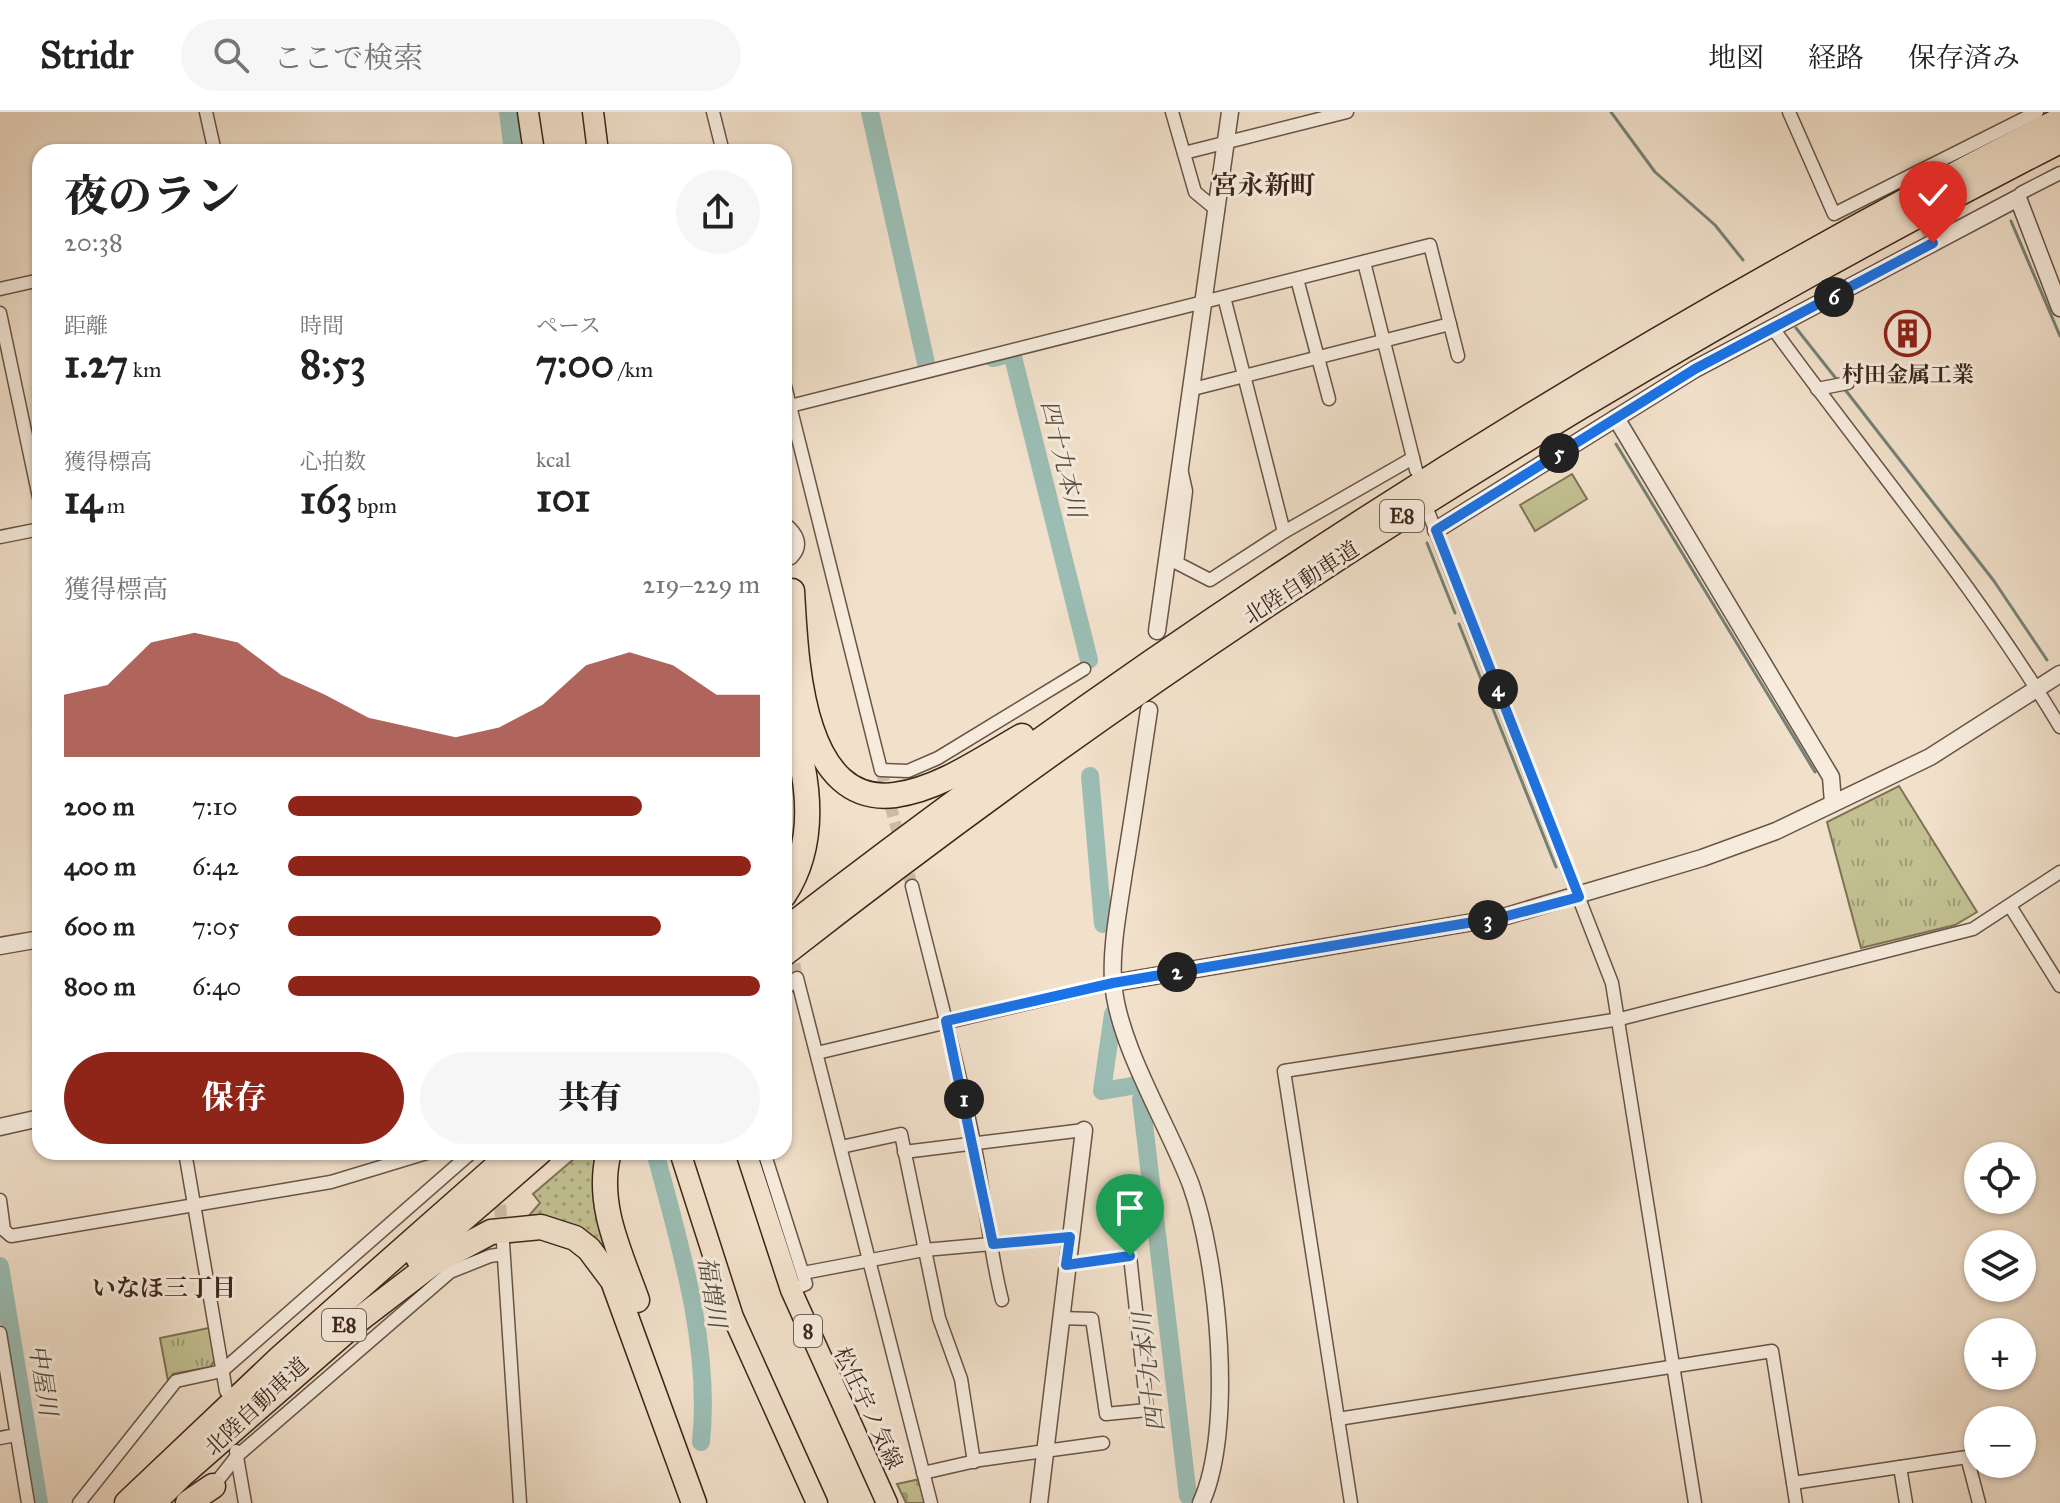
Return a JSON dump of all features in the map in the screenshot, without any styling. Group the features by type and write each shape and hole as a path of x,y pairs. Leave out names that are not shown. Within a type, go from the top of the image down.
{"highway":[{"name":"北陸自動車道","path":"792,925 1041,738 1228,608 1441,471 1686,323 1888,210 2060,120"},
{"name":"北陸自動車道","path":"792,948 871,886 1148,685 1412,510 1798,281 2060,141"},
{"path":"792,593 805,627 816,710 807,743"},
{"path":"792,714 807,743 830,769 852,787 880,795 923,787 1043,723 1228,608"},
{"path":"792,669 807,743 806,834 801,860 792,879"},
{"path":"792,955 871,886"},
{"name":"北陸自動車道","path":"127,1503 281,1357 504,1160"},
{"name":"北陸自動車道","path":"153,1503 282,1380 531,1160"},
{"path":"608,1160 604,1183 610,1223 706,1501"},
{"path":"185,1472 361,1318 433,1263 491,1232 541,1227 566,1235 589,1249 613,1281 706,1501"},
{"path":"188,1503 207,1494"}],"main road":[{"path":"528,112 533,144"},
{"path":"593,112 597,144"},
{"path":"683,1160 733,1317 817,1503"},
{"name":"松任宇ノ気線","path":"749,1160 887,1503"}],"street":[{"path":"206,112 213,144"},
{"path":"713,112 721,144"},
{"path":"1172,112 1195,192 1218,211"},
{"path":"1157,631 1230,112"},
{"path":"1184,153 1347,112"},
{"path":"1789,112 1834,214 1907,184 2037,112"},
{"path":"1436,530 1616,418 1772,327 1799,316 1931,239 2018,198 2060,173"},
{"path":"2018,198 2060,308"},
{"path":"792,405 1430,245 1458,356"},
{"path":"1181,468 1186,491 1177,563 1210,580 1284,532 1414,464 1364,262"},
{"path":"1297,279 1329,399"},
{"path":"0,289 32,282"},
{"path":"1224,297 1284,532"},
{"path":"0,314 32,438"},
{"path":"1193,389 1450,324"},
{"path":"1772,327 1821,388 1923,528 2037,689 2060,727"},
{"path":"1821,388 1848,383"},
{"path":"792,414 881,770 908,771 938,758 1084,669"},
{"path":"1616,418 1831,777 1833,803"},
{"path":"1429,514 1612,983 1695,1503"},
{"path":"0,537 32,531"},
{"path":"792,531 798,537 799,545 797,553 792,556"},
{"path":"817,1053 1113,983 1503,917 1579,897 1746,842 1833,803 1930,757 2060,674"},
{"path":"1149,710 1120,900 1113,983 1148,1092 1190,1185 1201,1221 1215,1323 1219,1427 1201,1503"},
{"path":"1351,1503 1284,1071 1620,1019 1973,929 2060,872"},
{"path":"912,886 974,1141 993,1244 994,1269 1002,1300"},
{"path":"2010,906 2060,986"},
{"path":"0,946 32,940"},
{"path":"792,983 797,978 931,1503"},
{"path":"0,1127 32,1120"},
{"path":"904,1152 974,1141 1084,1130 1039,1503"},
{"path":"841,1147 901,1134 939,1318 961,1379 974,1462"},
{"path":"187,1160 226,1391"},
{"path":"0,1200 4,1230 11,1236 339,1181 405,1160"},
{"path":"79,1503 176,1381 222,1371 463,1160"},
{"path":"766,1160 797,1282 869,1258 1070,1237"},
{"path":"207,1494 237,1456 450,1272 503,1249 520,1503"},
{"path":"1060,1318 1092,1319 1106,1414 1147,1410 1130,1256 1066,1265"},
{"path":"0,1333 28,1503"},
{"path":"1338,1419 1673,1364 1772,1351 1796,1503"},
{"path":"0,1438 16,1435"},
{"path":"234,1442 245,1503"},
{"path":"923,1473 974,1462 1103,1443"},
{"path":"1793,1483 1967,1457 1979,1503"},
{"path":"1900,1467 1906,1503"}],"green space":[{"path":"1572,474 1587,499 1535,531 1520,505"},
{"path":"1899,786 1977,912 1955,925 1861,948 1827,822"},
{"path":"573,1160 602,1160 618,1272 527,1218 540,1203 533,1194"},
{"path":"209,1328 215,1360 210,1367 173,1374 168,1381 160,1338"},
{"path":"920,1479 926,1503 906,1503 897,1484"}],"waterway":[{"name":"福増川","path":"508,112 512,144"},
{"name":"四十九本川","path":"870,112 926,363"},
{"path":"1611,112 1655,172 1715,225 1743,260"},
{"path":"2011,221 2060,336"},
{"path":"1796,328 1838,381"},
{"name":"四十九本川","path":"993,358 1012,353 1089,660"},
{"path":"1843,387 1994,581 2047,660"},
{"path":"1616,444 1815,772"},
{"path":"1427,543 1455,613"},
{"path":"1459,624 1556,867"},
{"name":"四十九本川","path":"1090,776 1103,924"},
{"name":"四十九本川","path":"1113,1014 1102,1091 1137,1085"},
{"name":"四十九本川","path":"1141,1099 1188,1496"},
{"name":"福増川","path":"657,1160 683,1259 697,1333 702,1369 701,1442"},
{"name":"中屋川","path":"0,1266 39,1503"}],"tunnel":[{"path":"1919,212 1929,235"},
{"path":"881,770 912,886"},
{"path":"792,951 797,978"},
{"path":"499,1187 502,1233"}],"place":[{"name":"村田金属工業","path":"1908,333"}],"district":[{"name":"宮永新町","path":"1264,185"},
{"name":"いなほ三丁目","path":"164,1288"}],"route":[{"path":"1130,1256 1066,1265 1070,1237 993,1244 974,1141 946,1021 1113,983 1503,917 1579,897 1436,530 1695,369 1933,243"}]}
